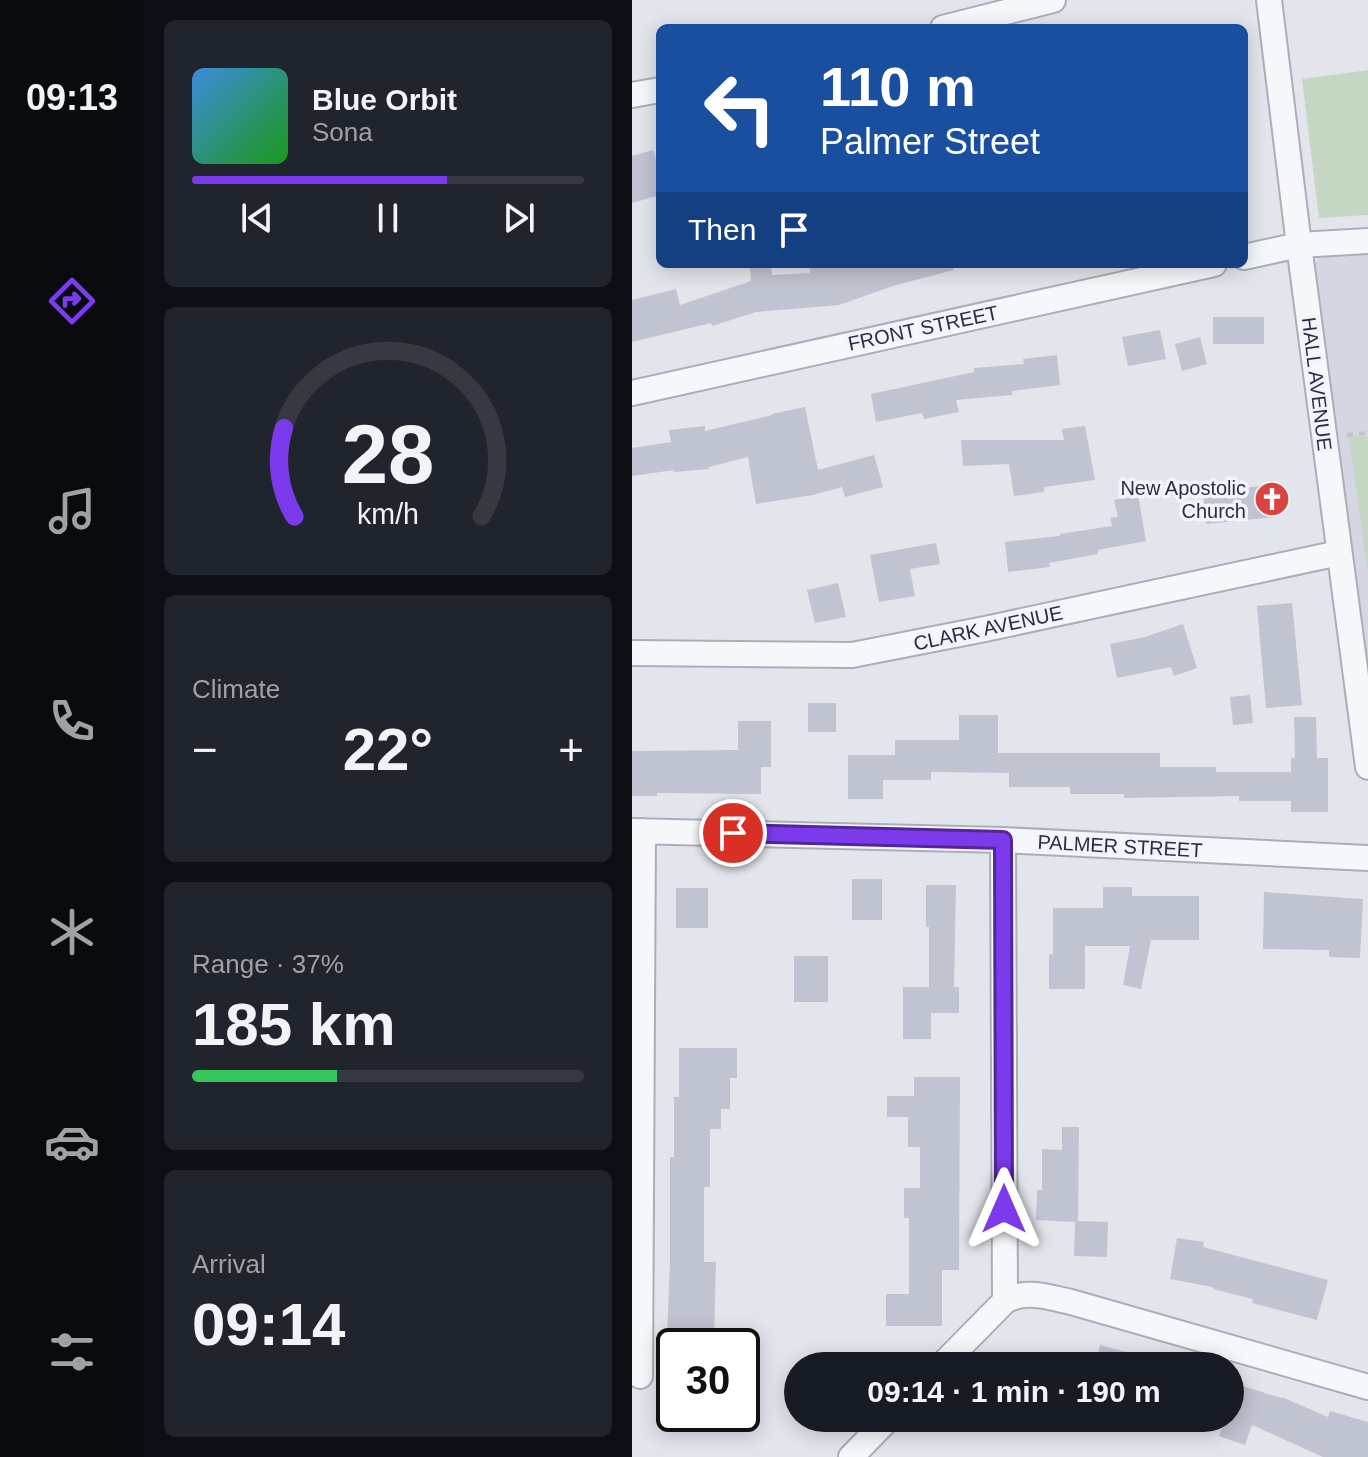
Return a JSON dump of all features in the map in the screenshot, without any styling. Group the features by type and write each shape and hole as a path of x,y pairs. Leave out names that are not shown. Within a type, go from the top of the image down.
{"street":[{"path":"959,24 1053,0"},
{"name":"HALL AVENUE","path":"1269,0 1368,767"},
{"path":"632,95 656,91"},
{"path":"1248,256 1299,245 1368,241"},
{"name":"FRONT STREET","path":"632,393 1196,268"},
{"name":"CLARK AVENUE","path":"632,653 852,655 1339,553"},
{"path":"637,831 640,1376"},
{"name":"PALMER STREET","path":"637,831 1003,840 1368,858"},
{"path":"1003,840 1005,1301"},
{"path":"955,1352 1005,1301 1027,1293 1071,1302 1368,1387"},
{"path":"851,1457 875,1432"}],"path":[{"path":"1345,423 1347,435 1368,433"}],"shaded area":[{"path":"1368,252 1368,670 1314,272 1319,258"}],"green space":[{"path":"1368,70 1368,215 1319,218 1302,79"},
{"path":"1368,436 1368,574 1349,437"}],"building":[{"path":"653,150 656,196 632,203 632,156"},
{"path":"750,268 771,268 772,275 810,273 809,268 954,270 896,285 839,305 756,312 712,326 711,323 632,342 632,300 676,289 680,305 751,281"},
{"path":"1213,317 1264,317 1264,344 1213,344"},
{"path":"1160,330 1166,359 1128,366 1122,337"},
{"path":"1200,337 1207,364 1182,371 1175,344"},
{"path":"1057,355 1060,385 1012,391 1012,395 956,400 959,412 924,419 922,413 876,422 871,394 974,372 974,368 1024,364 1023,359"},
{"path":"805,407 818,470 874,455 883,487 845,497 842,487 756,504 748,457 709,469 632,476 632,448 671,442 669,430 705,426 705,431"},
{"path":"1085,426 1095,480 1044,487 1044,492 1014,496 1009,464 963,466 961,440 1064,440 1062,429"},
{"path":"1271,485 1274,517 1206,524 1203,492"},
{"path":"1138,495 1146,541 1049,563 1050,567 1008,572 1005,542 1112,526 1110,518 1118,517 1114,500"},
{"path":"936,543 940,564 910,569 915,596 879,602 870,555"},
{"path":"838,583 846,617 815,623 807,590"},
{"path":"1292,603 1302,705 1266,708 1257,606"},
{"path":"1183,624 1197,668 1174,676 1171,667 1117,678 1110,644 1145,637"},
{"path":"1250,695 1253,723 1233,725 1230,697"},
{"path":"808,703 836,703 836,732 808,732"},
{"path":"959,715 998,715 998,753 1160,753 1160,767 1216,767 1216,772 1291,772 1291,758 1295,758 1294,717 1316,717 1317,758 1328,758 1328,812 1291,812 1291,801 1239,801 1239,796 1124,798 1124,794 1070,794 1070,787 1009,787 1009,773 931,772 931,780 883,780 883,799 848,799 848,755 895,755 895,740 959,740"},
{"path":"738,721 771,721 771,767 761,767 761,794 657,793 657,796 632,796 632,751 738,750"},
{"path":"852,879 882,879 882,920 852,920"},
{"path":"926,885 956,885 954,987 959,987 959,1013 931,1013 931,1039 903,1039 903,987 929,987"},
{"path":"1103,887 1132,887 1132,896 1199,896 1199,940 1151,940 1141,989 1123,985 1130,946 1085,946 1085,989 1049,989 1053,908 1103,908"},
{"path":"676,888 708,888 708,928 676,928"},
{"path":"1264,892 1363,899 1360,958 1329,957 1329,950 1263,949"},
{"path":"794,956 828,956 828,1002 794,1002"},
{"path":"679,1048 737,1048 737,1078 730,1078 730,1109 721,1109 721,1129 710,1129 710,1187 704,1187 704,1262 716,1262 714,1328 667,1328 670,1157 674,1157 674,1097 679,1097"},
{"path":"914,1077 960,1077 959,1270 942,1270 942,1326 886,1326 886,1294 909,1294 909,1218 904,1218 904,1188 920,1188 920,1147 908,1147 908,1117 887,1117 887,1096 914,1096"},
{"path":"1062,1127 1079,1127 1078,1221 1108,1222 1107,1257 1074,1256 1075,1222 1036,1220 1037,1190 1042,1190 1042,1149 1062,1150"},
{"path":"1177,1238 1204,1242 1203,1247 1328,1280 1317,1320 1252,1303 1253,1299 1213,1287 1170,1279"},
{"path":"1100,1345 1126,1352 1098,1352"},
{"path":"1244,1386 1282,1397 1328,1417 1330,1411 1368,1422 1368,1457 1323,1457 1252,1425 1245,1445 1219,1436 1220,1432 1244,1432"}],"place":[{"name":"New Apostolic Church","path":"1272,499"}],"route":[{"path":"733,833 1003,840 1004,1209"}]}
